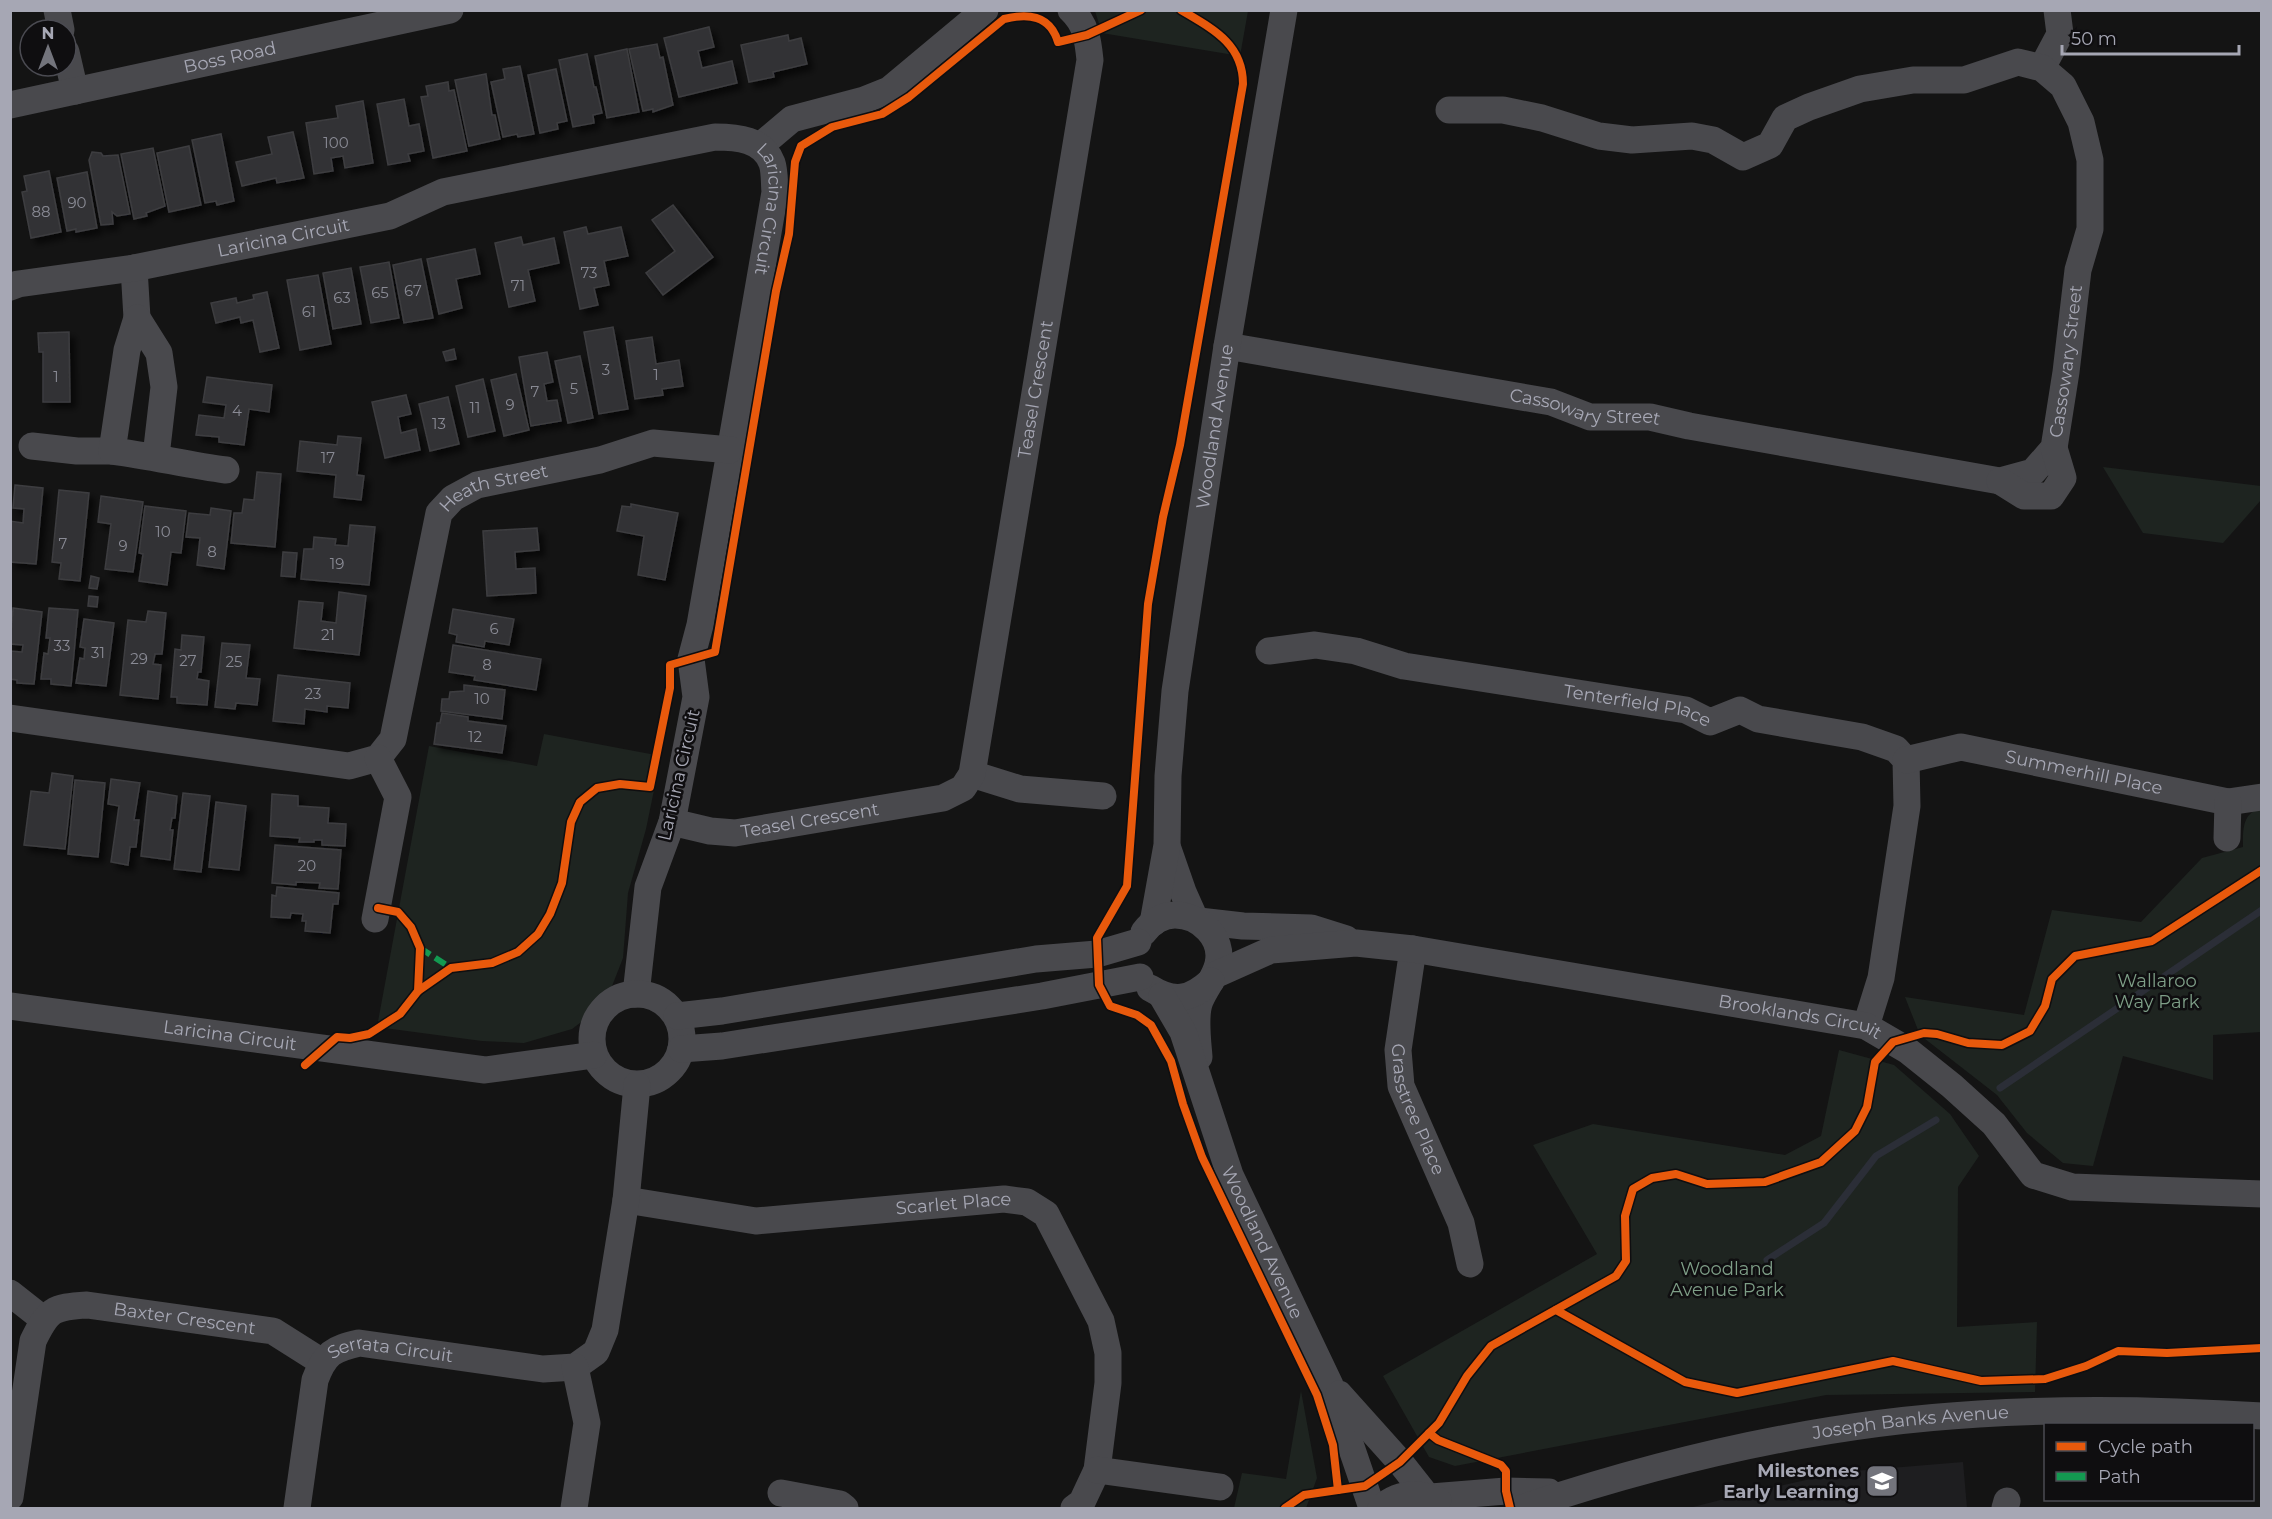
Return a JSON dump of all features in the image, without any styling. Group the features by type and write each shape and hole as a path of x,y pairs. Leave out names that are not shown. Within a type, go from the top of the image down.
{"street":[{"name":"Boss Road","path":"10,105 450,10"},
{"path":"760,146 792,119 864,100 889,90 985,10"},
{"name":"Teasel Crescent","path":"672,822 710,831 735,833 943,798 963,788 972,774 1090,60 1087,35 1079,18 1071,10"},
{"name":"Woodland Avenue","path":"1284,10 1227,346 1174,691 1168,776 1167,845 1136,962 1140,977 1162,996 1183,1032 1230,1175 1330,1384 1372,1509"},
{"path":"1449,110 1503,110 1542,118 1599,136 1632,140 1692,136 1713,140 1743,157 1770,146 1785,118 1860,89 1913,80 1964,80 2018,62 2042,68 2060,34 2057,10"},
{"name":"Cassowary Street","path":"1227,346 1551,402 1590,417 1650,417 1689,426 2000,481 2033,472 2054,448 2078,270 2090,229 2090,160 2081,122 2063,86 2042,68"},
{"path":"72,78 75,91"},
{"name":"Laricina Circuit","path":"10,287 134,268 390,216 443,192 715,137 737,137 760,146 772,164 775,192 700,625 691,659 696,697 672,822 648,887 636,994"},
{"path":"112,451 127,350 137,318 134,268"},
{"path":"137,318 159,353 164,387 156,456"},
{"name":"Heath Street","path":"378,758 393,739 439,513 453,498 477,485 600,460 652,443 730,450"},
{"path":"32,446 156,456 180,464 226,470"},
{"name":"Tenterfield Place","path":"1269,651 1314,645 1356,651 1404,666 1686,710 1710,722 1740,710 1758,719 1862,737 1896,749 1906,760"},
{"path":"10,718 349,766 378,758 398,797 375,919"},
{"name":"Summerhill Place","path":"1906,760 1962,747 2228,802 2262,797"},
{"path":"1866,1026 1881,978 1907,806 1906,760"},
{"path":"972,774 1020,789 1103,796"},
{"path":"2227,838 2228,802"},
{"name":"Woodland Avenue","path":"1167,845 1183,892 1197,920 1210,930 1218,947 1219,962 1199,1003 1197,1038 1203,1096"},
{"path":"677,1016 722,1011 1036,959 1097,954 1145,932 1173,915 1197,920"},
{"name":"Brooklands Circuit","path":"1197,920 1243,926 1311,928 1356,943"},
{"name":"Brooklands Circuit","path":"1213,978 1271,951 1356,943 1413,948 1866,1026 1907,1050 1952,1086 1994,1124 2033,1175 2072,1187 2262,1194"},
{"name":"Grasstree Place","path":"1413,948 1398,1050 1401,1086 1461,1223 1470,1264"},
{"path":"681,1049 722,1046 1042,996 1140,977"},
{"path":"1162,996 1185,998 1200,991 1213,978"},
{"path":"636,994 646,994 661,1000 677,1016 682,1031 681,1049 676,1064 665,1075 651,1083 637,1085 621,1082 608,1074 594,1055 591,1043 592,1028 599,1013 619,997 636,994"},
{"name":"Laricina Circuit","path":"10,1006 485,1070 594,1055"},
{"path":"574,1509 586,1423 575,1366 596,1352 605,1330 626,1200 637,1085"},
{"name":"Scarlet Place","path":"626,1200 756,1221 1004,1199 1027,1202 1046,1214 1101,1322 1108,1353 1108,1383 1097,1470 1082,1502 1074,1509"},
{"path":"10,1293 43,1319 33,1341 10,1497"},
{"name":"Baxter Crescent","path":"43,1319 62,1306 87,1305 273,1331 322,1362"},
{"name":"Serrata Circuit","path":"297,1509 315,1380 322,1362 336,1348 359,1343 543,1369 575,1366"},
{"name":"Woodland Avenue","path":"1330,1384 1435,1500"},
{"name":"Joseph Banks Avenue","path":"1521,1509 1567,1493 1723,1452 1820,1433 1918,1419 1980,1413 2169,1410 2262,1416"},
{"path":"1097,1470 1220,1487"},
{"name":"Joseph Banks Avenue","path":"1381,1509 1390,1501 1404,1495 1435,1500 1506,1491 1567,1493"},
{"path":"781,1493 840,1504 845,1509"}],"shaded area":[{"name":"Milestones Early Learning","path":"1963,1462 1967,1508 1689,1508 1842,1472"}],"green space":[{"path":"1095,11 1248,11 1240,56 1102,33"},
{"path":"2103,467 2261,486 2261,500 2223,543 2143,533"},
{"path":"544,734 661,756 646,829 628,893 623,958 605,1004 572,1029 524,1043 482,1041 377,1027 429,746 537,766"},
{"name":"Wallaroo Way Park","path":"2261,809 2261,1032 2213,1035 2213,1080 2123,1056 2093,1166 2063,1163 2027,1133 1997,1095 1920,1035 1905,997 2024,1015 2052,910 2141,922 2202,858 2243,847 2247,818"},
{"name":"Woodland Avenue Park","path":"1839,1050 1894,1065 1950,1114 1979,1156 1958,1187 1957,1327 2037,1322 2035,1392 1826,1395 1455,1466 1429,1457 1383,1376 1597,1254 1533,1145 1593,1124 1785,1155 1821,1136"},
{"path":"1301,1391 1317,1478 1306,1508 1234,1508 1242,1473 1286,1479"}],"building":[{"path":"709,27 714,47 698,51 702,68 732,61 737,83 679,97 664,38"},
{"path":"788,35 789,41 801,38 807,64 773,72 774,77 749,82 741,45"},
{"path":"657,44 660,58 663,57 673,105 653,112 653,109 643,111 629,49"},
{"path":"627,49 639,112 607,118 595,56"},
{"path":"587,54 602,113 593,115 594,123 573,127 559,60"},
{"path":"520,66 534,134 503,137 491,82 505,79 503,69"},
{"path":"556,69 567,121 557,123 558,129 540,133 528,75"},
{"path":"486,74 492,115 495,115 500,139 469,146 455,80"},
{"path":"448,82 449,91 454,90 467,151 433,158 421,97 428,96 426,86"},
{"path":"404,99 409,126 419,124 424,151 408,154 410,161 388,165 377,104"},
{"path":"363,101 373,163 345,168 343,156 331,158 333,171 314,174 306,123 338,118 336,106"},
{"path":"293,132 304,178 277,183 276,178 242,186 236,162 272,154 268,137"},
{"path":"221,134 234,201 217,205 216,201 205,203 192,140"},
{"path":"189,146 201,205 169,212 157,153"},
{"path":"153,148 165,206 146,213 147,216 134,219 121,154"},
{"path":"92,152 101,153 103,156 118,155 130,214 117,216 112,212 113,224 101,225 89,160"},
{"path":"49,171 61,232 31,238 22,192 27,191 24,176"},
{"path":"87,172 97,228 76,232 76,229 67,231 57,178"},
{"path":"673,205 713,257 663,295 646,273 675,251 652,220"},
{"path":"586,227 588,234 621,227 628,256 604,261 609,285 594,288 598,305 580,309 564,232"},
{"path":"521,237 523,245 554,238 559,263 528,270 535,301 509,307 495,243"},
{"path":"475,249 480,274 456,279 462,308 439,314 427,259"},
{"path":"421,259 433,318 404,323 393,265"},
{"path":"389,262 399,318 371,323 360,267"},
{"path":"351,268 361,324 333,329 323,273"},
{"path":"318,275 331,344 300,350 287,280"},
{"path":"267,292 279,348 260,352 253,320 241,323 240,317 216,323 211,303 236,298 237,303 254,299 253,295"},
{"path":"613,327 628,409 599,414 584,332"},
{"path":"69,332 70,402 43,402 43,352 39,352 38,333"},
{"path":"652,337 656,364 679,360 683,386 662,389 663,395 635,399 626,341"},
{"path":"454,349 456,359 446,361 443,352"},
{"path":"547,352 553,382 544,384 547,401 557,400 561,421 531,426 519,357"},
{"path":"580,356 593,418 568,423 555,361"},
{"path":"516,374 529,430 504,436 491,380"},
{"path":"207,377 272,385 269,412 249,409 244,445 219,442 219,437 196,435 199,415 224,418 226,405 203,402"},
{"path":"483,379 495,431 468,437 456,386"},
{"path":"406,395 411,414 398,417 401,433 416,429 420,450 385,458 372,402"},
{"path":"448,397 459,444 430,451 419,404"},
{"path":"338,436 361,438 357,475 364,476 361,500 334,497 336,475 297,471 300,441 337,445"},
{"path":"257,472 281,474 275,547 231,543 234,513 242,513 244,499 254,500"},
{"path":"15,485 43,488 36,564 10,562 10,521 23,523 24,509 13,508"},
{"path":"59,490 89,493 80,581 59,579 61,563 52,562"},
{"path":"101,496 143,502 133,572 105,569 111,524 98,522"},
{"path":"631,504 678,513 665,580 638,575 644,536 617,531 622,506 631,507"},
{"path":"145,506 186,511 181,553 171,552 167,585 139,581 143,554 139,553"},
{"path":"211,508 231,511 224,569 197,565 200,538 186,537 189,513 210,515"},
{"path":"350,525 375,527 369,585 301,579 304,549 313,549 314,537 336,539 335,545 348,546"},
{"path":"537,528 539,550 515,552 516,569 535,568 536,593 487,596 483,531"},
{"path":"283,552 297,553 295,577 281,576"},
{"path":"91,576 99,578 97,589 89,588"},
{"path":"339,592 366,596 359,655 294,648 299,601 323,603 321,621 336,623"},
{"path":"89,596 98,597 97,607 88,606"},
{"path":"13,608 42,612 34,684 17,683 17,680 10,679 10,651 22,652 23,645 10,644"},
{"path":"49,608 78,610 71,686 51,684 51,679 41,679 44,653 48,654 50,638 46,638"},
{"path":"453,609 514,619 509,645 485,641 484,647 456,642 457,635 449,633"},
{"path":"148,611 166,613 162,654 155,654 153,664 161,665 158,699 120,695 128,620 146,622"},
{"path":"84,619 114,623 106,686 76,683 80,658 84,659 85,648 80,647"},
{"path":"182,635 204,637 201,672 198,672 197,679 209,681 207,705 177,703 177,697 171,697 175,649 181,650"},
{"path":"222,643 250,645 246,678 260,679 257,705 236,703 235,709 215,707"},
{"path":"453,645 541,659 536,690 474,680 475,676 449,672"},
{"path":"278,675 350,683 348,708 327,706 327,712 305,709 304,724 273,721"},
{"path":"464,685 505,690 502,719 441,711 442,699 449,699 450,692 464,691"},
{"path":"442,713 468,717 468,721 506,726 502,753 434,744 437,723 440,723"},
{"path":"52,773 73,776 65,849 24,845 31,791 49,793"},
{"path":"111,779 140,783 134,820 139,820 136,847 130,847 128,865 111,862 119,806 108,804"},
{"path":"75,780 105,783 98,857 68,854"},
{"path":"148,791 177,796 175,818 172,818 170,830 173,830 170,860 141,856"},
{"path":"183,793 210,796 201,872 174,869"},
{"path":"272,794 298,796 298,806 329,808 328,823 346,824 345,846 322,845 322,840 299,842 300,838 270,836"},
{"path":"216,802 246,806 239,870 209,867"},
{"path":"275,845 341,850 338,889 319,888 320,883 296,882 296,885 272,883"},
{"path":"277,887 339,893 338,904 333,904 330,933 305,931 306,921 302,921 303,914 291,913 290,918 271,917 272,895 276,896"}],"waterway":[{"path":"2000,1088 2262,910"},
{"path":"1767,1260 1824,1223 1876,1156 1936,1120"}],"marked path":[{"path":"420,948 451,968"}],"cycle path":[{"path":"418,991 451,968 492,963 518,952 538,934 550,914 562,883 571,822 580,802 597,788 620,784 650,787 670,688 670,665 715,652 776,291 789,234 795,162 801,146 832,127 882,114 909,97 1004,19 1021,16 1037,18 1050,26 1058,42 1087,35 1141,10"},
{"path":"1181,10 1215,31 1232,48 1242,70 1243,84 1180,445 1163,517 1148,604 1127,886 1097,938 1099,985 1110,1006 1137,1015 1151,1025 1171,1061 1202,1157 1317,1395 1333,1445 1338,1490"},
{"path":"1285,1508 1304,1495 1365,1486 1400,1462 1439,1423 1467,1376 1491,1346 1616,1276 1626,1261 1625,1216 1633,1189 1652,1178 1676,1174 1707,1184 1765,1182 1821,1162 1855,1131 1867,1107 1875,1062 1893,1042 1924,1033 1937,1034 1968,1043 2002,1045 2030,1031 2045,1006 2052,979 2075,956 2152,941 2262,870"},
{"path":"305,1065 337,1037 350,1038 369,1034 400,1014 418,991 420,948 411,927 398,912 378,908"},
{"path":"1556,1310 1685,1382 1737,1393 1893,1361 1981,1381 2045,1379 2086,1366 2118,1351 2167,1353 2262,1348"},
{"path":"1429,1433 1438,1440 1501,1465 1506,1471 1506,1491 1510,1508"}],"place":[{"name":"Milestones Early Learning","path":"1882,1481"}]}
